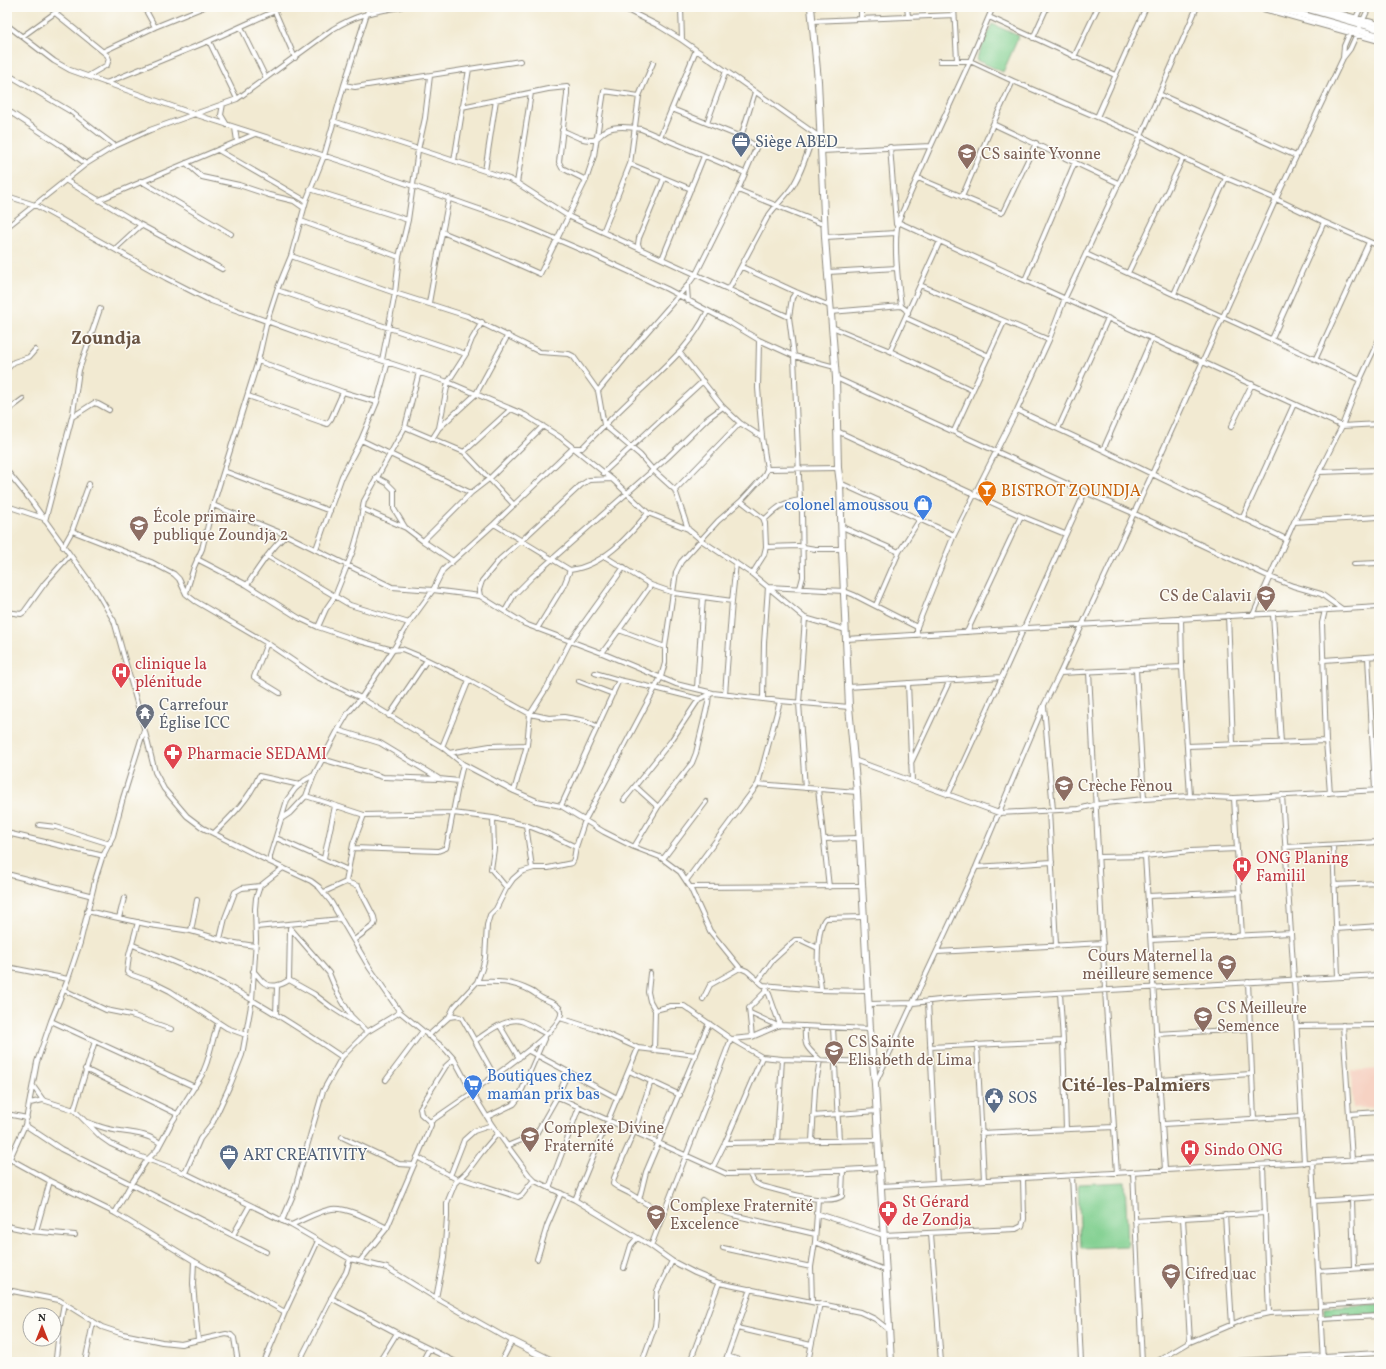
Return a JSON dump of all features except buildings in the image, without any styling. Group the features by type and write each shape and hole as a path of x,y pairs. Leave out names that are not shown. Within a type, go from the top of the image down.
{"street":[{"path":"23,36 63,7"},
{"path":"144,7 155,27"},
{"path":"104,51 155,27 204,7"},
{"path":"186,594 202,550 213,505 248,396 267,321 277,290 291,256 310,189 324,156 333,121 369,7"},
{"path":"7,226 86,164 115,146 150,130 237,99 345,22 368,13 401,7"},
{"path":"621,7 659,26 682,40 821,138"},
{"path":"681,7 682,40"},
{"path":"811,7 818,81 825,236 836,378 836,431 840,483 849,707 857,792 891,1362"},
{"path":"861,7 861,18"},
{"path":"907,7 908,16"},
{"path":"954,7 957,60"},
{"path":"901,306 897,268 896,233 898,222 993,7"},
{"path":"1033,38 1047,7"},
{"path":"1074,56 1098,7"},
{"path":"1097,117 1146,7"},
{"path":"918,635 917,627 954,535 1017,410 1049,340 1065,298 1141,136 1197,7"},
{"path":"1256,7 1358,33 1379,36"},
{"path":"1274,7 1350,31"},
{"path":"1302,7 1355,20 1379,29"},
{"path":"1317,7 1355,20"},
{"path":"1343,58 1344,46 1361,7"},
{"path":"875,1084 976,867 1044,705 1152,474 1203,362 1222,316 1296,156 1343,58 1350,49 1358,33 1369,7"},
{"path":"106,83 241,27 274,9 295,58"},
{"path":"55,13 104,51 109,59 107,65 88,76"},
{"path":"812,21 954,15"},
{"path":"989,17 1115,75"},
{"path":"1362,22 1379,24"},
{"path":"8,27 23,36 62,66 194,114 324,156 516,222 631,273 729,322 759,340 794,356 835,367"},
{"path":"241,27 266,78"},
{"path":"1358,33 1379,41"},
{"path":"209,41 237,99"},
{"path":"660,137 696,50"},
{"path":"940,61 970,60 1013,81 1141,136 1226,178 1379,246"},
{"path":"344,85 355,87 520,61"},
{"path":"603,232 630,164 639,96 653,63"},
{"path":"454,161 469,69"},
{"path":"707,123 726,72"},
{"path":"7,74 70,111 115,146"},
{"path":"382,360 395,293 399,256 408,220 418,150 425,118 430,76"},
{"path":"962,197 1013,81"},
{"path":"462,106 559,87 567,87 559,162 562,168 586,180"},
{"path":"442,232 540,274 586,180 591,166 604,91 639,96"},
{"path":"741,137 755,92"},
{"path":"517,183 531,93"},
{"path":"1159,94 1296,156"},
{"path":"485,172 496,100"},
{"path":"223,103 221,112 228,125"},
{"path":"598,391 696,274 738,190 756,146 741,137 672,109"},
{"path":"7,110 62,146 86,164"},
{"path":"333,121 517,183 568,216 789,317"},
{"path":"993,124 1118,183"},
{"path":"235,128 237,141"},
{"path":"562,130 586,140 596,139 612,128 635,128 660,137 745,174"},
{"path":"99,200 255,134"},
{"path":"729,289 767,218 787,195 795,182 814,134"},
{"path":"918,178 999,213 1003,212 1036,143"},
{"path":"821,151 931,146"},
{"path":"890,147 897,228"},
{"path":"218,150 306,201"},
{"path":"662,259 704,156"},
{"path":"1128,273 1183,158"},
{"path":"1025,280 1075,162"},
{"path":"186,163 202,177 239,185 269,195 284,198 304,208"},
{"path":"630,164 691,189"},
{"path":"640,249 638,242 664,178"},
{"path":"1174,294 1226,178"},
{"path":"65,180 141,225 222,269"},
{"path":"141,181 232,234"},
{"path":"310,189 408,220"},
{"path":"738,190 825,225"},
{"path":"7,196 35,204 166,278 211,301 319,340 448,382 525,415 560,437 612,479 648,513 688,529 701,540 752,574 805,618 846,630"},
{"path":"430,303 449,198"},
{"path":"300,221 399,256"},
{"path":"898,222 1342,426 1379,424"},
{"path":"1272,339 1324,222"},
{"path":"115,249 141,225"},
{"path":"825,236 896,233"},
{"path":"890,351 940,241"},
{"path":"1316,358 1369,242"},
{"path":"1086,254 1316,358 1360,380"},
{"path":"291,256 482,322 540,352 569,354 573,356 598,391 603,412 604,425 640,455 653,470 675,490 688,529"},
{"path":"742,267 830,309 901,306 905,308 908,313"},
{"path":"828,272 897,268"},
{"path":"920,285 1049,340"},
{"path":"687,286 688,301"},
{"path":"277,290 466,354"},
{"path":"796,292 792,298 789,317 794,356 798,468 802,510 803,577 800,588"},
{"path":"44,519 72,418 79,370 100,309"},
{"path":"281,819 290,813 306,796 322,759 348,713 361,698 393,650 409,622 433,590 443,570 494,524 573,448 582,448 604,425 680,353 694,336 707,312"},
{"path":"906,318 989,356"},
{"path":"1058,429 1108,318"},
{"path":"439,428 448,382 466,354 472,339 482,322"},
{"path":"954,431 972,390 982,373 1004,322"},
{"path":"832,327 890,351 972,390"},
{"path":"432,439 439,428 476,394 508,335"},
{"path":"1103,450 1152,338"},
{"path":"1253,615 1294,522 1342,426 1360,380 1379,339"},
{"path":"428,1036 449,1017 454,1007 477,982 485,958 487,925 490,914 496,909 513,879 521,872 532,868 548,868 572,863 586,820 661,677 665,663 665,647 674,594 676,572 681,562 718,521 741,501 764,476 767,469 762,437 758,388 759,340"},
{"path":"7,369 14,362 29,357 35,350"},
{"path":"680,353 723,407 740,423 762,437"},
{"path":"258,360 342,392 377,402"},
{"path":"316,549 342,476 361,440 377,402 388,362"},
{"path":"318,627 326,609 335,596 346,565 353,551 364,500 405,427 419,372"},
{"path":"836,378 1270,577 1293,586 1321,594 1342,609"},
{"path":"603,473 703,381"},
{"path":"1231,427 1252,384"},
{"path":"248,396 327,424 331,419 342,392"},
{"path":"7,411 23,398"},
{"path":"72,418 94,404 98,404 109,410"},
{"path":"1243,517 1294,404"},
{"path":"505,611 514,595 628,494 708,418 723,407"},
{"path":"464,452 511,409"},
{"path":"1017,410 1243,517 1286,539"},
{"path":"675,490 740,423"},
{"path":"423,541 471,493 489,479 543,426"},
{"path":"405,427 464,452 514,505"},
{"path":"836,431 1021,516 1065,534"},
{"path":"361,440 471,493"},
{"path":"767,469 838,468"},
{"path":"1319,472 1379,470"},
{"path":"7,471 44,519 96,592 114,621 155,772 162,785 187,816 193,821 270,862 315,883 324,892 342,919 378,981 400,1012 422,1032 449,1053 454,1059 492,1125 529,1175 536,1181 575,1200 652,1246 672,1261 695,1273 719,1283 860,1312 875,1319 889,1330"},
{"path":"224,471 330,511"},
{"path":"376,477 387,483 394,490 394,509 406,528"},
{"path":"480,596 479,590 482,581 500,560 581,485 589,480 612,479"},
{"path":"840,483 954,535"},
{"path":"63,547 72,531 89,484"},
{"path":"948,795 1085,492"},
{"path":"764,520 786,502 800,500"},
{"path":"741,501 764,520 766,547 764,555 752,574"},
{"path":"213,505 286,535 392,587 480,596 525,624 570,642 602,652 676,684 697,688 711,694"},
{"path":"7,506 44,519"},
{"path":"363,509 406,528 453,561"},
{"path":"494,524 570,570 580,569 604,556 630,534 648,513"},
{"path":"967,632 1021,516"},
{"path":"1294,522 1379,517"},
{"path":"876,605 899,552 920,520"},
{"path":"842,527 899,552"},
{"path":"72,531 151,562 168,571 179,580 186,594 195,601 267,643 317,677 361,698 442,747 463,764 514,791 537,801 561,806 604,832 663,859 680,872 690,887 710,931 740,968 763,985 767,990 779,1026"},
{"path":"247,585 266,556 286,535"},
{"path":"766,547 842,549"},
{"path":"7,612 21,614 24,612 45,583 69,556"},
{"path":"266,556 350,605 409,622"},
{"path":"604,556 651,585 674,594 732,601"},
{"path":"198,559 247,585 299,618 318,627 356,640 393,650 402,650 427,660 469,680 530,714 549,718 564,717 586,721 598,727"},
{"path":"725,694 736,563"},
{"path":"1354,564 1379,563"},
{"path":"514,791 527,745 530,714 546,689 570,642 624,567"},
{"path":"537,628 564,585 570,570"},
{"path":"602,652 651,585"},
{"path":"768,587 844,591 876,605 917,627"},
{"path":"763,699 764,642 768,587"},
{"path":"697,688 702,597"},
{"path":"846,639 1379,607"},
{"path":"1325,610 1322,623 1326,742 1330,793"},
{"path":"1273,614 1281,743"},
{"path":"1228,615 1234,744"},
{"path":"805,618 799,703 805,788"},
{"path":"1181,618 1182,667 1190,796"},
{"path":"619,630 665,647"},
{"path":"267,643 254,677 280,693"},
{"path":"1324,660 1379,656"},
{"path":"854,760 999,813 1079,808 1097,804 1190,796 1234,798 1377,790 1368,657"},
{"path":"389,716 427,660"},
{"path":"1060,673 1182,667"},
{"path":"1136,670 1144,799"},
{"path":"1089,672 1097,804 1105,990 1117,1173"},
{"path":"595,673 699,699"},
{"path":"848,687 1002,677"},
{"path":"442,747 469,680"},
{"path":"561,806 619,680"},
{"path":"910,765 950,680"},
{"path":"579,681 613,694"},
{"path":"908,683 910,765 912,781"},
{"path":"634,847 658,807 692,763 698,746 711,694"},
{"path":"624,800 671,741 699,699 711,694 725,694 799,703 849,707"},
{"path":"686,881 758,784 780,701"},
{"path":"1044,705 1051,810 1056,945"},
{"path":"7,1165 25,1125 37,1062 80,943 96,877 110,844 144,728"},
{"path":"338,730 380,743 439,779"},
{"path":"1187,746 1326,742"},
{"path":"449,753 490,746 527,745"},
{"path":"322,759 383,777 439,779 458,782"},
{"path":"353,848 438,851 446,848 458,782 463,764"},
{"path":"270,862 270,856 287,800 295,789 305,780 314,775"},
{"path":"214,833 230,818 243,802 259,776 300,785"},
{"path":"758,784 857,792"},
{"path":"635,786 658,807"},
{"path":"818,789 829,886"},
{"path":"1282,795 1304,1162"},
{"path":"306,796 364,815 453,813 493,818 526,825 576,847"},
{"path":"1234,798 1242,936"},
{"path":"663,859 706,802"},
{"path":"324,858 335,806"},
{"path":"346,882 353,848 364,815"},
{"path":"493,818 494,849 491,869 507,888"},
{"path":"39,825 56,827 110,844"},
{"path":"526,825 532,868"},
{"path":"7,833 104,856"},
{"path":"276,838 324,858 348,870"},
{"path":"824,839 859,838"},
{"path":"1286,847 1379,842"},
{"path":"1333,845 1338,977"},
{"path":"1099,857 1145,856 1190,851 1237,849"},
{"path":"1145,856 1151,940 1152,988 1160,1080 1165,1170"},
{"path":"976,867 1052,862"},
{"path":"220,939 225,918 235,892 242,888 260,886 283,868"},
{"path":"7,874 89,895"},
{"path":"324,892 346,882 358,886 374,917 375,922 374,925 354,940"},
{"path":"1334,885 1379,883"},
{"path":"185,1173 200,1139 213,1122 242,1055 252,1000 256,946 255,903 260,886"},
{"path":"690,887 862,886"},
{"path":"1148,896 1240,892"},
{"path":"119,918 124,898"},
{"path":"191,931 198,900"},
{"path":"87,911 191,931 220,939 256,946"},
{"path":"821,990 818,969 818,948 821,924 826,918 864,917"},
{"path":"256,927 290,926 342,919"},
{"path":"138,922 133,945 126,966 127,972 170,991 235,1032 246,1035"},
{"path":"289,980 290,926"},
{"path":"290,926 329,973 337,992 352,1016 367,1032"},
{"path":"1336,929 1379,926"},
{"path":"1151,940 1291,933"},
{"path":"758,981 773,960 795,940 801,940 818,948"},
{"path":"937,952 1103,943"},
{"path":"133,945 209,977 252,1000 342,1057"},
{"path":"7,967 68,979"},
{"path":"703,999 710,985 740,968"},
{"path":"253,971 265,984 277,986 289,980"},
{"path":"650,973 648,992 650,1001 655,1010 654,1051"},
{"path":"869,1004 914,1003 1105,990 1379,975"},
{"path":"289,980 314,994 347,1018 358,1024"},
{"path":"360,1261 387,1228 414,1165 430,1122 529,1051 546,1036 560,1018 561,1011 558,1007 520,986 502,981 477,982"},
{"path":"1248,982 1254,1118"},
{"path":"763,985 821,990 868,991"},
{"path":"276,1014 277,986"},
{"path":"64,990 106,1010 131,1015 171,1029"},
{"path":"752,1037 750,1006 767,990"},
{"path":"1060,993 1066,1129"},
{"path":"928,1001 937,1183"},
{"path":"655,1010 680,1005 731,1039 762,1057 873,1062"},
{"path":"282,1221 293,1195 323,1091 342,1057 367,1032 400,1012"},
{"path":"750,1014 779,1026"},
{"path":"449,1017 456,1016 462,1018 494,1075"},
{"path":"560,1018 598,1030 638,1048 696,1055"},
{"path":"475,1041 512,1020 520,1021 546,1036"},
{"path":"51,1021 195,1086"},
{"path":"115,1212 147,1160 157,1150 177,1114 202,1075 218,1022"},
{"path":"639,1200 646,1172 680,1095 709,1023"},
{"path":"1344,1025 1352,1160"},
{"path":"1297,1026 1379,1025"},
{"path":"500,1026 519,1058"},
{"path":"731,1039 752,1037 779,1026 870,1028"},
{"path":"805,1026 804,1042 820,1060"},
{"path":"833,1027 836,1061 839,1141"},
{"path":"1156,1034 1249,1029"},
{"path":"386,1080 422,1032"},
{"path":"487,1117 514,1104 518,1099 538,1057 546,1036"},
{"path":"652,1246 731,1039"},
{"path":"74,1110 95,1041"},
{"path":"930,1047 1063,1041"},
{"path":"976,1044 984,1180"},
{"path":"575,1200 638,1048"},
{"path":"529,1051 617,1098"},
{"path":"713,1167 726,1143 762,1057"},
{"path":"430,1122 421,1114 420,1108 446,1066 454,1059"},
{"path":"777,1142 782,1059"},
{"path":"812,1141 815,1089 820,1060"},
{"path":"86,1069 177,1114"},
{"path":"628,1071 680,1095"},
{"path":"507,1146 536,1134 557,1097 568,1073"},
{"path":"1160,1080 1251,1074"},
{"path":"651,1081 634,1132 614,1178 613,1184 663,1214"},
{"path":"33,1086 43,1100"},
{"path":"557,1097 727,1174 880,1168"},
{"path":"30,1103 43,1100 74,1110 101,1137 111,1144 147,1160 185,1173 282,1221 350,1260 387,1268 512,1341 554,1362"},
{"path":"549,1188 579,1107"},
{"path":"813,1116 877,1111"},
{"path":"1349,1114 1379,1112"},
{"path":"7,1114 27,1118"},
{"path":"1163,1124 1302,1116"},
{"path":"86,1122 114,1130 131,1132 160,1143"},
{"path":"25,1125 61,1149 266,1252"},
{"path":"450,1176 464,1140 474,1131 492,1125"},
{"path":"981,1133 1114,1127"},
{"path":"436,1298 444,1258 447,1203 459,1179 467,1172 498,1133"},
{"path":"342,1137 399,1164 414,1165"},
{"path":"726,1143 878,1140"},
{"path":"417,1157 450,1176 518,1197 522,1195 532,1182 536,1181"},
{"path":"880,1186 1379,1158"},
{"path":"10,1159 50,1181 115,1212 194,1260 285,1312"},
{"path":"1312,1162 1323,1362"},
{"path":"1263,1165 1269,1313"},
{"path":"749,1173 754,1182 761,1186 818,1199 838,1199 842,1196 842,1170"},
{"path":"1133,1172 1142,1362"},
{"path":"1072,1176 1081,1362"},
{"path":"816,1213 883,1235 1016,1229 1022,1226 1024,1219 1023,1178"},
{"path":"36,1231 50,1181"},
{"path":"537,1259 547,1226 561,1193"},
{"path":"1314,1201 1379,1197 1379,1203"},
{"path":"812,1302 811,1267 815,1242 818,1199"},
{"path":"1352,1199 1354,1268"},
{"path":"702,1200 717,1210 733,1215 815,1234"},
{"path":"233,1236 250,1205"},
{"path":"291,1226 324,1211 338,1209 347,1210 387,1228"},
{"path":"1135,1221 1265,1212"},
{"path":"1225,1215 1232,1325"},
{"path":"1183,1218 1190,1342"},
{"path":"7,1226 75,1235"},
{"path":"931,1234 941,1362"},
{"path":"624,1268 631,1245 637,1238"},
{"path":"264,1362 318,1241"},
{"path":"815,1242 885,1270"},
{"path":"723,1248 811,1267"},
{"path":"194,1260 193,1284 198,1340"},
{"path":"299,1362 331,1298 346,1272 350,1260"},
{"path":"642,1362 655,1326 657,1291 672,1261"},
{"path":"1318,1271 1379,1267"},
{"path":"690,1362 719,1283"},
{"path":"725,1362 751,1289"},
{"path":"7,1290 59,1300 93,1323 113,1331 162,1342 181,1344 226,1334 232,1335 234,1338 238,1362"},
{"path":"331,1298 456,1362"},
{"path":"1320,1306 1379,1302"},
{"path":"56,1358 64,1303"},
{"path":"808,1362 820,1303"},
{"path":"1156,1362 1190,1342 1247,1318 1269,1313 1320,1311"},
{"path":"1320,1319 1379,1316"},
{"path":"85,1362 93,1323"},
{"path":"736,1328 811,1345"},
{"path":"379,1362 397,1333"},
{"path":"501,1362 512,1341"},
{"path":"422,1362 429,1349"},
{"path":"1218,1362 1379,1353"},
{"path":"727,1356 745,1362"}],"shaded area":[{"path":"1379,1069 1379,1107 1353,1108 1351,1071"}],"green space":[{"path":"992,24 1019,36 1003,72 976,60"},
{"path":"1125,1182 1128,1246 1081,1248 1078,1184"},
{"path":"1379,1304 1379,1314 1324,1317 1324,1307"}],"place":[{"name":"Siège ABED","path":"741,158"},
{"name":"CS sainte Yvonne","path":"967,170"},
{"name":"BISTROT ZOUNDJA","path":"987,507"},
{"name":"colonel amoussou","path":"923,521"},
{"name":"École primaire publique Zoundja 2","path":"139,542"},
{"name":"CS de Calavi1","path":"1266,612"},
{"name":"clinique la plénitude","path":"121,689"},
{"name":"Carrefour Église ICC","path":"145,730"},
{"name":"Pharmacie SEDAMI","path":"173,770"},
{"name":"Crèche Fènou","path":"1064,802"},
{"name":"ONG Planing Familil","path":"1242,883"},
{"name":"Cours Maternel la meilleure semence","path":"1227,981"},
{"name":"CS Meilleure Semence","path":"1203,1033"},
{"name":"CS Sainte Elisabeth de Lima","path":"834,1067"},
{"name":"Boutiques chez maman prix bas","path":"473,1101"},
{"name":"SOS","path":"994,1114"},
{"name":"Complexe Divine Fraternité","path":"530,1153"},
{"name":"Sindo ONG","path":"1190,1166"},
{"name":"ART CREATIVITY","path":"229,1171"},
{"name":"St Gérard de Zondja","path":"888,1227"},
{"name":"Complexe Fraternité Excelence","path":"656,1231"},
{"name":"Cifred uac","path":"1171,1290"}],"district":[{"name":"Zoundja","path":"106,338"},
{"name":"Cité-les-Palmiers","path":"1136,1085"}]}
